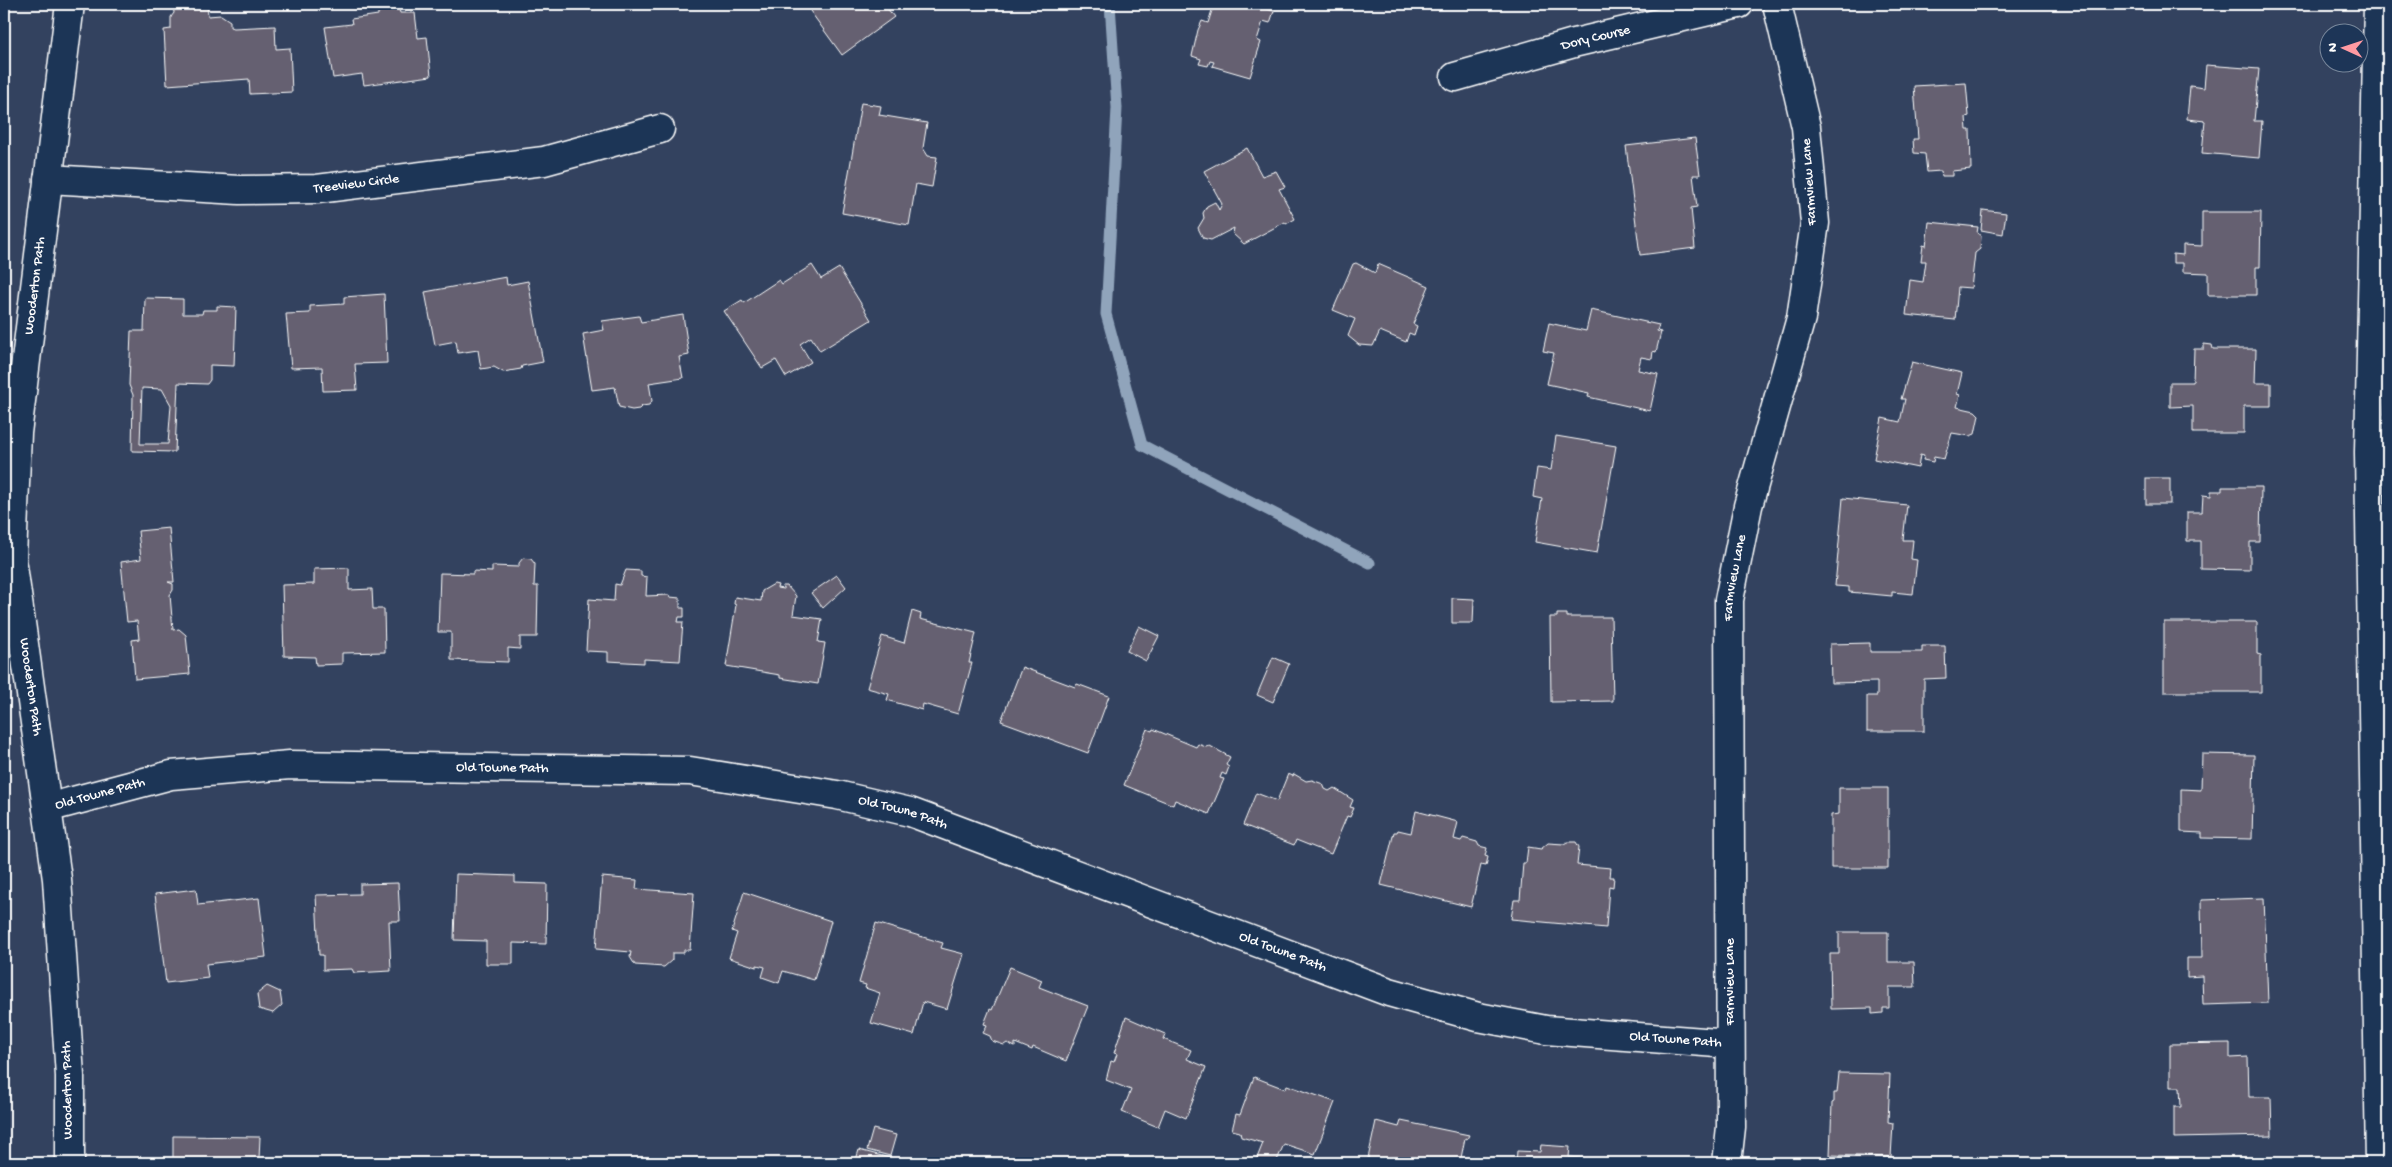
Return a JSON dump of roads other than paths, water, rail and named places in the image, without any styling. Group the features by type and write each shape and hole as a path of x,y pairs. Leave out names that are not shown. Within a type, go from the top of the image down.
{"street":[{"name":"Wooderton Path","path":"70,4 17,433 12,558 57,879 70,1076 70,1163"},
{"name":"Dory Course","path":"1455,78 1574,43 1739,4"},
{"name":"Farmview Lane","path":"1727,1163 1731,1127 1730,600 1748,506 1801,318 1815,223 1806,127 1777,4"},
{"path":"2378,4 2369,452 2380,1163"},
{"name":"Treeview Circle","path":"48,180 239,190 317,189 544,161 660,129"},
{"name":"Old Towne Path","path":"47,808 171,776 290,765 690,771 837,795 910,812 1389,992 1478,1017 1546,1030 1730,1044"}],"waterway":[{"path":"1110,4 1117,108 1106,314 1142,445 1370,563"}]}
